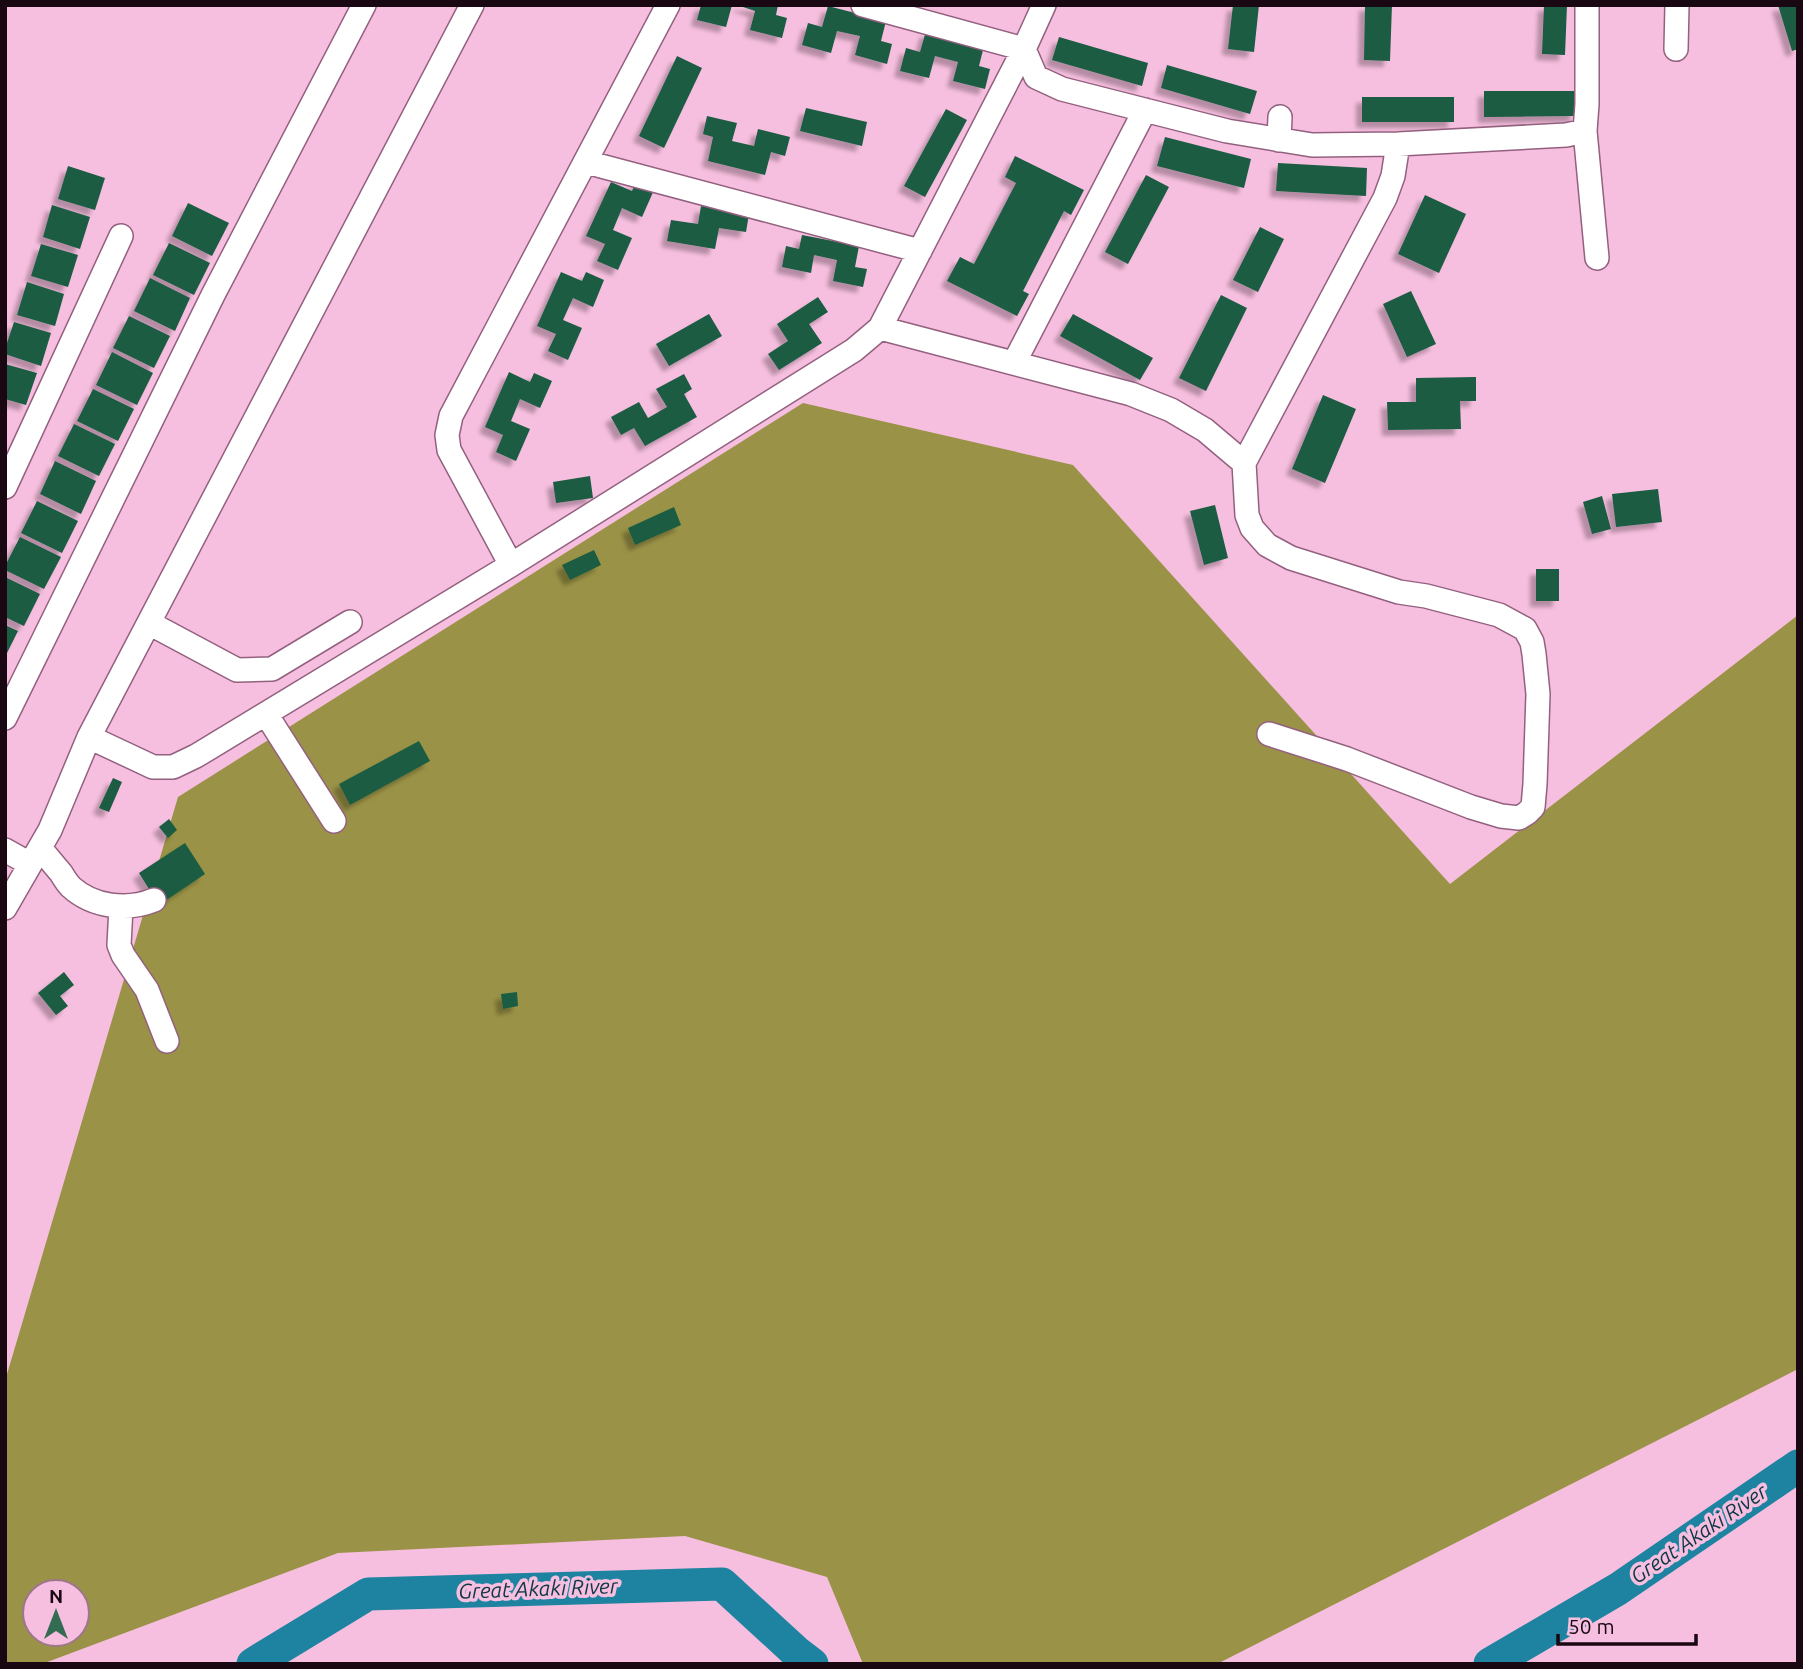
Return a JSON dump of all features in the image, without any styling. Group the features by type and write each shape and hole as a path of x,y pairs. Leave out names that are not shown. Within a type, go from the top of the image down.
{"street":[{"path":"5,718 213,295 364,5"},
{"path":"6,905 50,830 89,737 472,5"},
{"path":"511,565 449,450 447,435 452,416 668,5"},
{"path":"863,5 927,13 1024,49 1036,77 1062,89 1227,131 1280,128 1312,145 1398,144 1566,135 1585,131"},
{"path":"89,737 153,767 173,767 196,756 511,565 854,350 880,328 1044,5"},
{"path":"1587,5 1585,131 1597,258"},
{"path":"1676,49 1677,5"},
{"path":"1014,363 1145,110"},
{"path":"1269,734 1347,759 1491,813 1519,818 1533,807 1538,694 1532,642 1525,629 1499,615 1426,596 1399,592 1292,558 1267,545 1252,528 1247,515 1244,463 1306,330 1385,198 1393,176 1398,144"},
{"path":"586,162 865,226 920,251"},
{"path":"5,487 121,236"},
{"path":"880,328 1131,394 1171,410 1205,430 1244,463"},
{"path":"149,623 237,670 272,669 350,622"},
{"path":"265,713 334,821"},
{"path":"5,850 35,856 87,898 121,907 140,906 154,900"},
{"path":"121,907 119,945 147,990 167,1041"}],"shaded area":[{"path":"803,403 1073,465 1450,884 1798,615 1798,1369 1217,1664 863,1664 827,1577 685,1536 338,1553 91,1646 91,1578 21,1578 21,1648 85,1648 42,1664 5,1664 5,1381 178,797"}],"building":[{"path":"701,5 732,5 726,27 697,20"},
{"path":"737,5 778,5 776,15 787,18 782,38 750,30 755,11"},
{"path":"1233,5 1259,5 1254,52 1228,49"},
{"path":"1365,5 1392,5 1390,61 1364,60"},
{"path":"1544,5 1567,5 1565,55 1542,54"},
{"path":"1778,5 1798,5 1798,49 1792,51"},
{"path":"828,6 886,21 881,41 892,44 887,64 855,55 860,36 837,31 831,53 802,45 808,23 822,27"},
{"path":"926,31 984,46 979,66 990,69 985,89 953,81 958,62 935,56 929,78 900,71 906,48 920,52"},
{"path":"1059,37 1148,63 1142,86 1052,60"},
{"path":"677,56 702,68 664,148 639,136"},
{"path":"1167,65 1257,91 1250,114 1161,88"},
{"path":"1484,91 1576,91 1576,116 1484,117"},
{"path":"1362,97 1454,97 1454,122 1362,122"},
{"path":"806,108 867,122 862,146 800,131"},
{"path":"946,109 967,120 925,197 904,186"},
{"path":"707,116 737,123 732,141 754,146 758,129 790,137 785,156 771,152 765,175 708,161 713,137 703,134"},
{"path":"1165,137 1251,159 1244,188 1157,166"},
{"path":"1015,156 1084,190 1071,215 1064,211 1023,291 1029,294 1017,316 947,281 960,257 974,264 1016,183 1005,177"},
{"path":"1278,163 1367,168 1366,196 1276,191"},
{"path":"68,166 105,178 95,210 58,199"},
{"path":"1146,175 1169,187 1128,264 1105,252"},
{"path":"611,182 632,191 636,182 654,190 642,217 622,208 613,230 632,238 618,270 597,261 605,244 586,236"},
{"path":"1425,195 1466,214 1439,273 1398,254"},
{"path":"188,203 229,223 212,256 172,236"},
{"path":"52,205 90,217 80,249 43,237"},
{"path":"701,206 749,214 746,232 719,228 715,249 667,241 671,220 698,224"},
{"path":"1260,227 1284,239 1258,292 1233,280"},
{"path":"802,235 859,246 855,267 867,269 863,287 833,281 837,260 814,255 811,273 782,267 786,246 799,249"},
{"path":"169,243 210,263 194,295 153,275"},
{"path":"41,244 78,255 68,287 31,276"},
{"path":"561,272 582,281 586,272 604,280 593,307 573,298 563,320 582,328 568,360 548,351 556,334 537,326"},
{"path":"150,278 190,298 175,331 134,311"},
{"path":"27,282 64,294 55,326 17,315"},
{"path":"1411,291 1436,344 1407,357 1383,304"},
{"path":"1221,295 1247,308 1206,391 1179,378"},
{"path":"818,297 828,312 809,324 822,343 779,370 768,354 788,341 777,324"},
{"path":"709,314 722,336 669,366 656,344"},
{"path":"1073,314 1153,358 1140,380 1060,336"},
{"path":"129,316 170,336 154,368 113,348"},
{"path":"14,322 51,333 41,366 5,354"},
{"path":"112,352 153,373 137,405 96,385"},
{"path":"5,364 37,373 26,405 5,399"},
{"path":"509,372 530,382 534,373 552,381 540,408 520,399 511,421 530,429 516,461 496,452 503,435 485,427"},
{"path":"684,374 692,389 684,394 697,417 645,446 634,428 621,435 611,417 639,402 648,418 667,407 656,389"},
{"path":"1476,377 1476,401 1460,401 1461,429 1388,430 1387,402 1416,402 1416,378"},
{"path":"93,389 134,409 118,441 77,421"},
{"path":"1323,395 1356,409 1325,483 1292,469"},
{"path":"74,424 115,444 99,476 58,456"},
{"path":"55,461 96,481 81,514 40,494"},
{"path":"590,476 593,498 556,503 553,482"},
{"path":"1658,489 1662,522 1616,527 1612,494"},
{"path":"1602,496 1611,529 1592,534 1583,502"},
{"path":"37,501 78,521 62,553 21,533"},
{"path":"1215,505 1228,558 1204,565 1190,511"},
{"path":"674,507 681,525 635,545 628,528"},
{"path":"20,537 61,557 44,589 5,570"},
{"path":"594,550 601,565 570,580 562,565"},
{"path":"1536,569 1559,569 1559,601 1536,601"},
{"path":"5,577 40,594 24,626 5,617"},
{"path":"5,625 18,631 5,657"},
{"path":"419,741 430,761 350,805 339,784"},
{"path":"113,778 122,782 109,812 99,808"},
{"path":"169,819 177,830 168,838 159,827"},
{"path":"185,843 205,874 159,905 139,873"},
{"path":"64,972 74,985 60,996 68,1006 56,1015 38,993"},
{"path":"517,992 518,1006 503,1009 501,994"}],"waterway":[{"name":"Great Akaki River","path":"1490,1664 1618,1589 1798,1466"},
{"name":"Great Akaki River","path":"253,1664 368,1594 722,1584 812,1664"}]}
